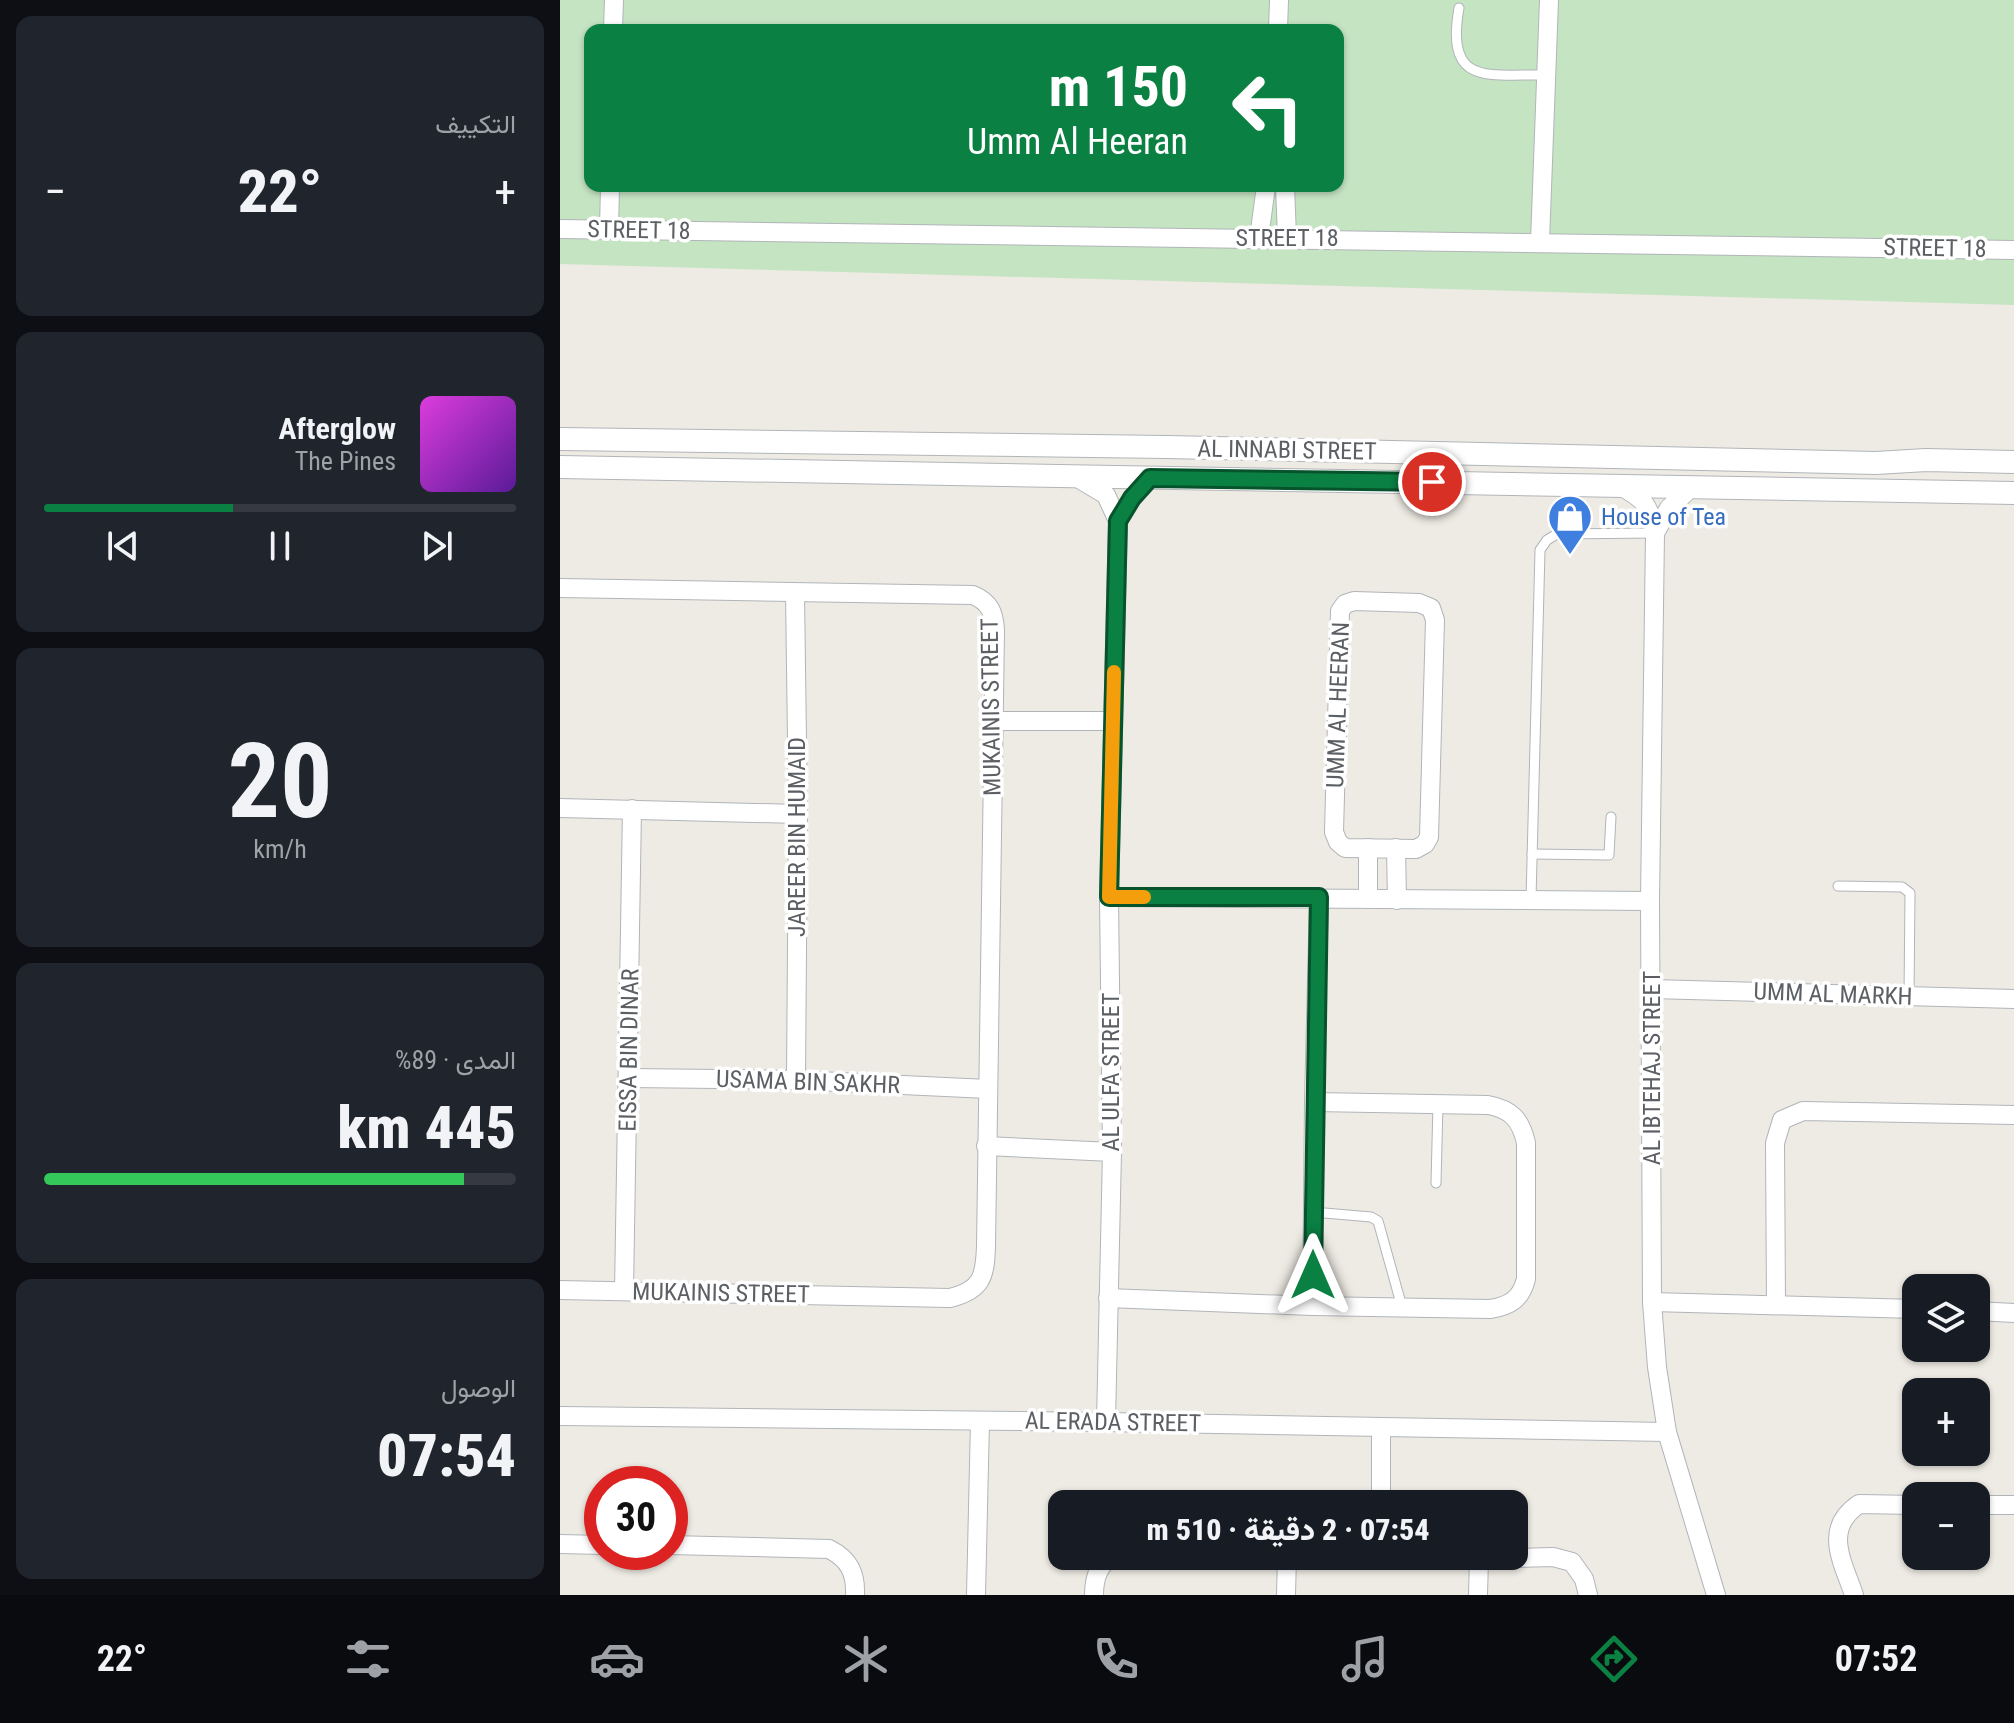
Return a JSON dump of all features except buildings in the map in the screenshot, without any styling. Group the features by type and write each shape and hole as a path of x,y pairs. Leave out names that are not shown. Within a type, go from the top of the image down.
{"street":[{"path":"613,24 614,0"},
{"path":"1278,24 1279,0"},
{"path":"1540,242 1549,0"},
{"path":"609,230 610,192"},
{"path":"1259,238 1265,192"},
{"path":"1285,192 1287,237"},
{"name":"STREET 18","path":"560,229 1287,237 2014,250"},
{"name":"AL INNABI STREET","path":"560,439 1167,447 1861,462 2014,462"},
{"name":"AL INNABI STREET","path":"560,467 2014,493"},
{"path":"1074,476 1106,495 1118,521"},
{"path":"1118,521 1132,498 1150,478"},
{"name":"AL IBTEHAJ STREET","path":"1619,485 1638,495 1648,506 1655,533 1650,901 1652,1302 1657,1367 1667,1432 1716,1595"},
{"path":"1655,533 1669,508 1693,486"},
{"name":"AL ULFA STREET","path":"1106,1422 1112,1152 1109,897 1118,521"},
{"name":"MUKAINIS STREET","path":"560,588 973,595 983,599 991,608 994,618 985,1266 979,1284 967,1293 950,1298 560,1290"},
{"name":"JAREER BIN HUMAID","path":"795,593 798,814 796,1080"},
{"name":"UMM AL HEERAN","path":"1354,601 1419,603 1431,608 1435,620 1429,837 1425,844 1416,849 1396,848 1345,848 1334,832 1340,611 1345,604 1354,601"},
{"path":"994,721 1113,721"},
{"path":"560,808 798,814"},
{"name":"EISSA BIN DINAR","path":"624,1291 632,809"},
{"path":"1368,848 1368,899"},
{"path":"1396,848 1397,900"},
{"path":"1109,897 1650,901"},
{"path":"1312,1306 1319,897"},
{"name":"UMM AL MARKH","path":"1652,989 2014,999"},
{"name":"USAMA BIN SAKHR","path":"629,1078 796,1080 988,1089"},
{"path":"1108,1298 1402,1307 1504,1307 1514,1301 1523,1291 1526,1279 1526,1143 1523,1127 1513,1114 1502,1108 1438,1104 1314,1102"},
{"path":"1776,1304 1775,1143 1782,1120 1803,1111 2014,1115"},
{"path":"986,1146 1112,1152"},
{"path":"1652,1302 1902,1308"},
{"path":"1990,1312 2014,1313"},
{"name":"AL ERADA STREET","path":"560,1416 1667,1432"},
{"path":"976,1595 980,1421"},
{"path":"1381,1427 1381,1490"},
{"path":"1854,1595 1837,1538 1840,1521 1859,1504 1902,1505"},
{"path":"1990,1505 2014,1505"},
{"path":"560,1544 584,1545"},
{"path":"688,1545 829,1549 839,1554 853,1572 855,1595"},
{"path":"1528,1558 1553,1557 1572,1562 1584,1579 1588,1595"},
{"path":"1094,1595 1098,1570"},
{"path":"1286,1595 1287,1570"},
{"path":"1478,1595 1479,1570"}],"lane":[{"path":"1459,8 1455,30 1457,49 1463,62 1475,72 1546,75"},
{"path":"1531,899 1540,550 1547,540 1557,534 1655,533"},
{"path":"1532,854 1609,855 1611,817"},
{"path":"1838,886 1902,887 1910,893 1909,997"},
{"path":"1436,1183 1438,1104"},
{"path":"1313,1212 1371,1217 1378,1221 1402,1307"}],"green space":[{"path":"560,0 2014,0 2014,305 560,264"}],"slow traffic":[{"path":"1114,672 1109,897 1144,897"}],"place":[{"name":"House of Tea","path":"1570,556"}],"route":[{"path":"1313,1275 1319,897 1109,897 1118,521 1140,487 1150,478 1432,482"}]}
